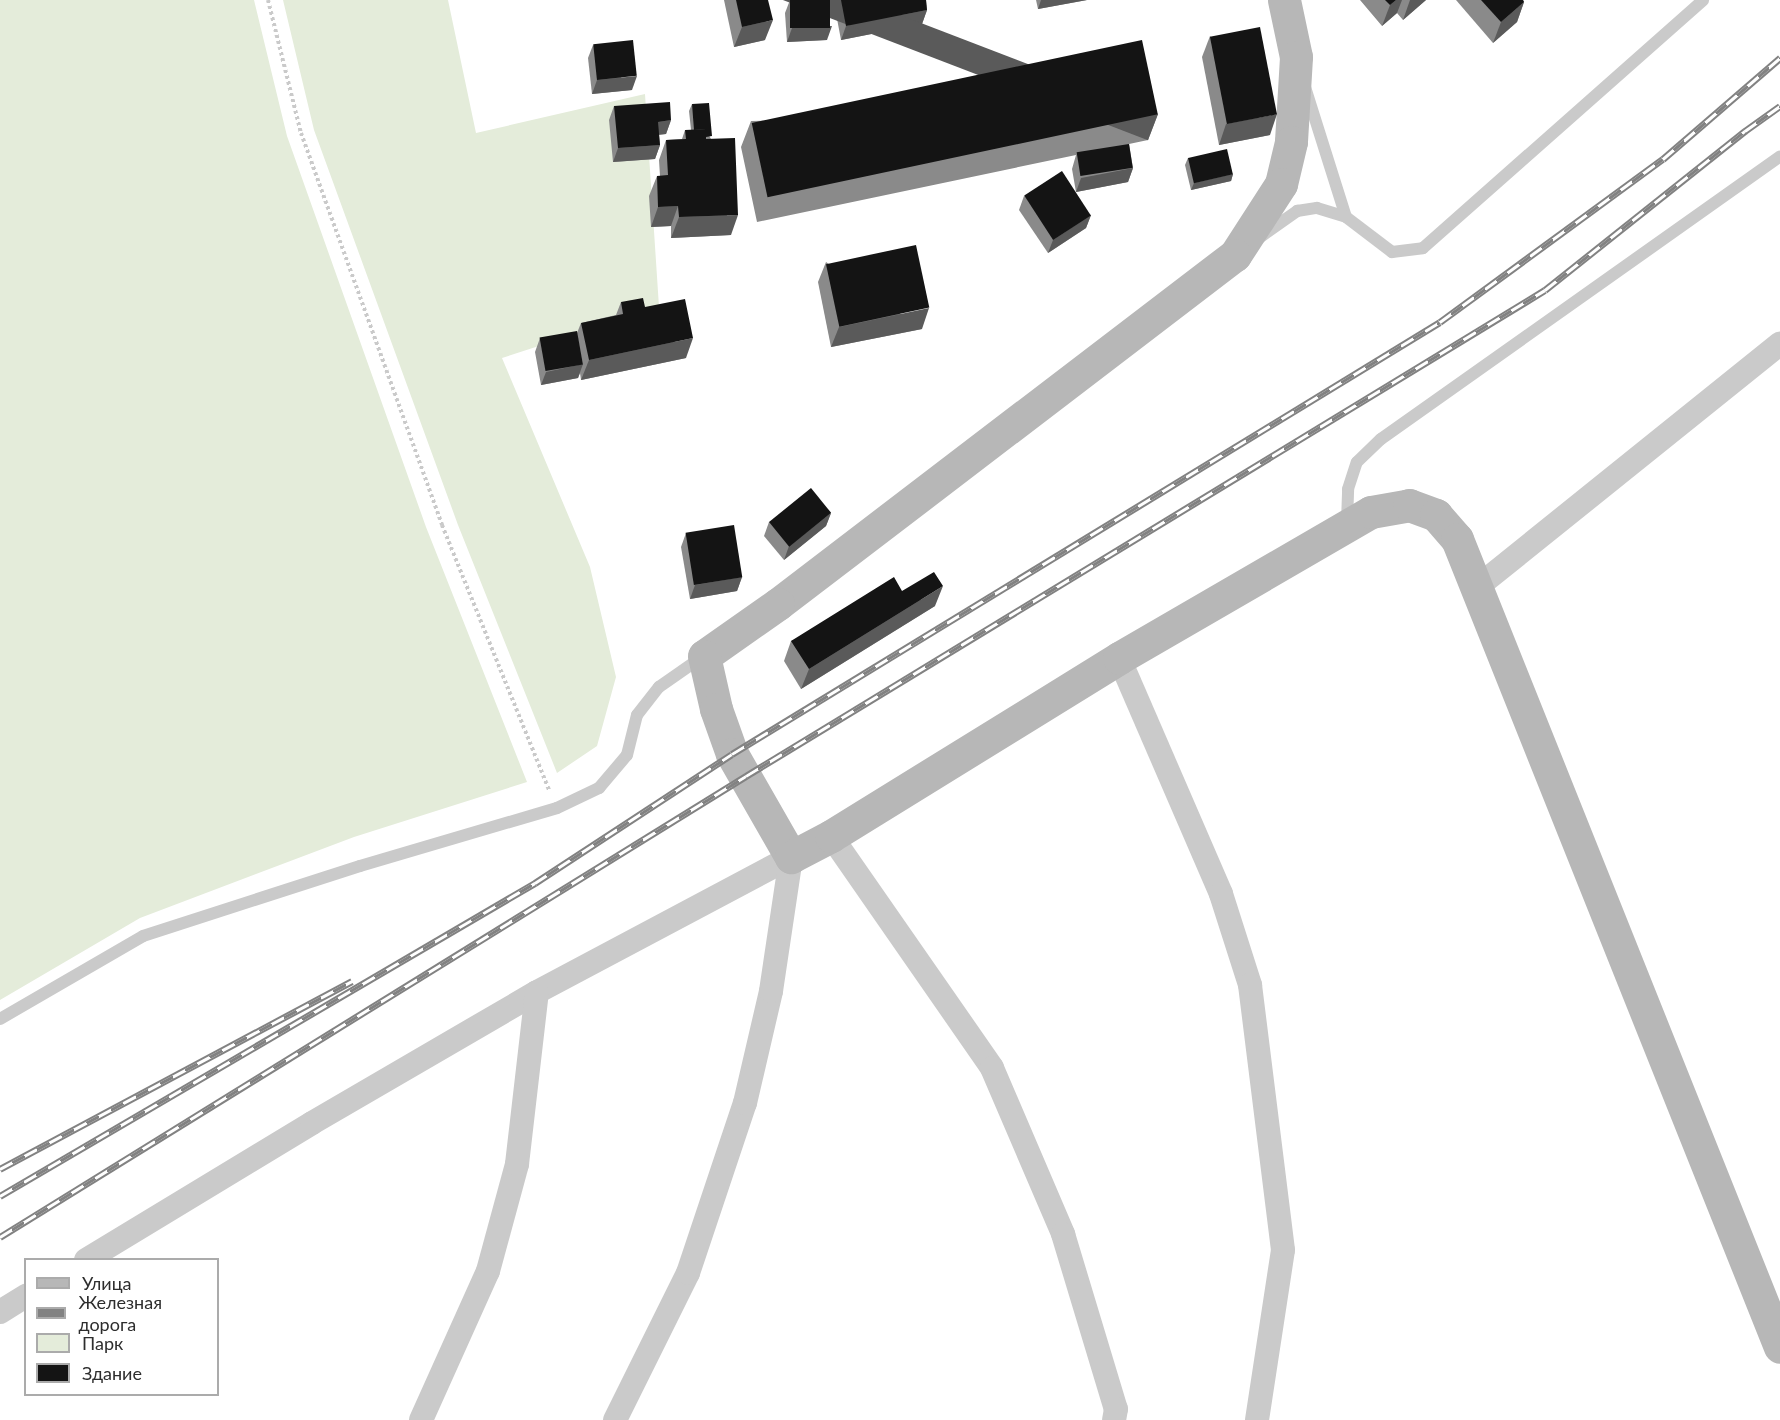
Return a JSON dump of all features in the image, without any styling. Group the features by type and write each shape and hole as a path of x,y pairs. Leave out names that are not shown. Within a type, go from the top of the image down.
{"street":[{"path":"615,1420 688,1273 745,1103 771,991 791,857 732,754 716,709 704,656 778,604 1235,255 1281,184 1291,141 1296,57 1284,0"},
{"path":"1476,588 1780,344"},
{"path":"89,1258 312,1123 537,992 831,836 1119,658 1371,512 1409,505 1436,515 1457,539 1780,1347"},
{"path":"1119,658 1221,894 1250,985 1284,1250 1257,1420"},
{"path":"831,836 992,1068 1063,1234 1116,1409 1114,1420"},
{"path":"421,1420 488,1271 514,1175 537,992"},
{"path":"0,1312 24,1297"}],"lane":[{"path":"1235,255 1297,211 1317,208 1346,217 1392,252 1423,248 1703,0"},
{"path":"1296,57 1346,217"},
{"path":"1347,526 1348,489 1357,462 1381,439 1780,157"},
{"path":"0,1019 143,936 393,856 557,808 599,788 627,755 638,715 659,687 704,656"}],"path":[{"path":"268,0 300,133 442,525 557,808"}],"green space":[{"path":"0,0 254,0 287,136 426,527 527,782 354,837 140,918 0,1000"},
{"path":"283,0 448,0 476,133 645,94 659,307 502,358 590,567 616,677 597,746 557,773 458,525 314,130"}],"building":[{"path":"736,0 768,0 773,20 742,27"},
{"path":"790,0 830,0 830,28 790,28"},
{"path":"841,0 926,0 927,10 846,26"},
{"path":"1385,0 1396,0 1390,5"},
{"path":"1481,0 1523,0 1524,2 1501,22"},
{"path":"1260,27 1277,114 1227,124 1210,37"},
{"path":"633,40 637,76 597,80 593,44"},
{"path":"1142,40 1158,114 768,197 752,123"},
{"path":"670,102 671,120 658,122 660,145 618,148 614,106"},
{"path":"709,103 712,136 706,137 706,129 694,130 692,104"},
{"path":"706,129 706,139 735,138 738,215 679,217 678,206 658,207 657,176 668,175 666,140 686,139 685,130"},
{"path":"1129,144 1133,168 1080,176 1077,152"},
{"path":"1227,149 1233,174 1194,183 1188,158"},
{"path":"1062,171 1091,215 1053,240 1024,196"},
{"path":"916,245 929,308 839,327 826,264"},
{"path":"643,298 645,307 685,299 693,338 589,360 581,323 623,314 621,302"},
{"path":"577,331 583,364 545,371 540,338"},
{"path":"811,488 831,513 789,547 769,522"},
{"path":"734,525 742,577 694,585 686,533"},
{"path":"934,572 943,586 809,669 791,641 894,577 902,591"}],"railway":[{"path":"0,1196 535,883 732,754 1440,322 1663,159 1780,58"},
{"path":"0,1237 746,776 1545,290 1745,131 1780,106"},
{"path":"0,1169 352,981"}]}
